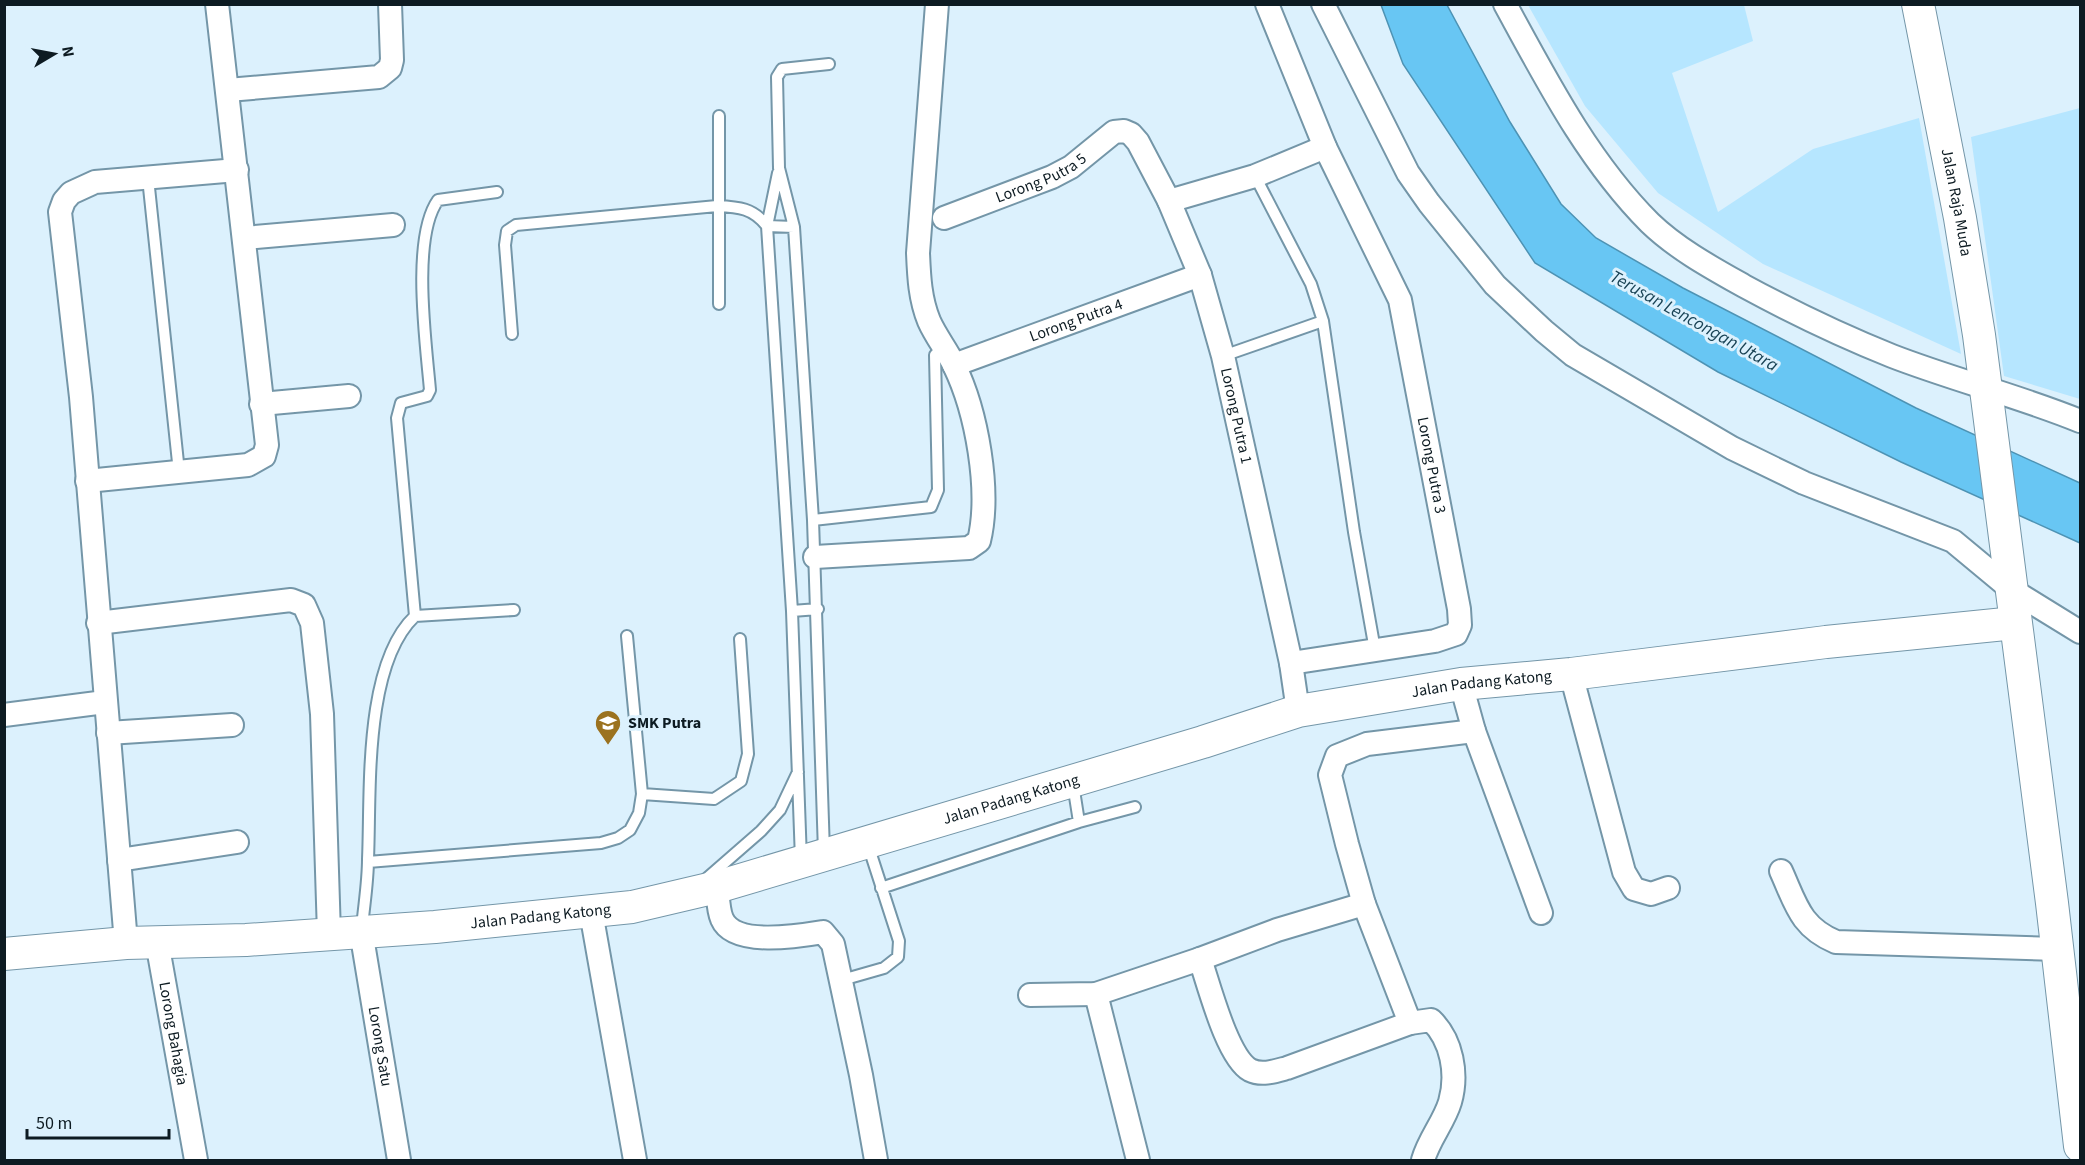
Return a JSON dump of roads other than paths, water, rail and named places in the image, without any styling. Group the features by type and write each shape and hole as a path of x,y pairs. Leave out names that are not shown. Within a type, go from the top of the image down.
{"street":[{"path":"87,481 257,462 264,456 267,445 217,4"},
{"path":"228,90 379,77 390,68 392,60 390,4"},
{"path":"815,557 969,548 980,541 982,480 973,420 948,356 928,319 920,288 918,253 937,4"},
{"name":"Lorong Putra 3","path":"1267,4 1325,147 1400,300 1459,609 1460,625 1456,634 1448,638 1291,663"},
{"path":"1323,4 1402,162 1429,204 1496,285 1544,331 1573,355 1732,448 1804,483 1953,541 2012,590 2080,632"},
{"path":"1505,4 1549,85 1584,140 1620,190 1652,225 1693,256 1784,308 1892,356 1987,396 2027,399 2080,421"},
{"name":"Jalan Raja Muda","path":"1918,4 1960,218 1987,396 2080,1146"},
{"name":"Lorong Putra 5","path":"944,218 1052,177 1071,166 1114,132 1124,131 1131,134"},
{"name":"Lorong Putra 1","path":"1131,134 1169,201 1200,275 1223,356 1291,663 1298,711"},
{"path":"1169,201 1255,176 1325,147"},
{"path":"126,943 87,481 60,212 71,192 87,184 237,170"},
{"path":"244,238 393,225"},
{"name":"Lorong Putra 4","path":"948,356 1200,275"},
{"path":"261,404 348,396"},
{"path":"98,623 291,600 304,604 312,623 322,714 329,933"},
{"name":"Jalan Padang Katong","path":"4,954 126,943 246,940 361,931 591,912 656,902 867,842 1298,711 1461,684 1571,674 1826,642 2015,623"},
{"path":"1571,674 1624,872 1634,889 1651,894 1668,888"},
{"path":"1461,684 1474,731 1541,913"},
{"path":"4,715 105,702"},
{"path":"108,733 232,725"},
{"path":"1410,1023 1364,904 1330,775 1336,756 1367,744 1474,731"},
{"path":"119,860 237,842"},
{"path":"1781,871 1803,919 1818,934 1836,942 2057,949"},
{"path":"703,890 722,920 738,934 759,937 823,932 833,944 842,980 876,1161"},
{"path":"1030,995 1096,994 1200,960 1277,930 1364,904"},
{"path":"591,912 635,1161"},
{"name":"Lorong Satu","path":"361,931 399,1161"},
{"name":"Lorong Bahagia","path":"157,942 196,1161"},
{"path":"1200,960 1235,1053 1251,1070 1267,1073 1287,1068 1410,1023 1431,1020 1443,1032 1452,1067 1449,1104 1428,1143 1423,1161"},
{"path":"1096,994 1138,1161"}],"lane":[{"path":"813,857 799,770 792,611 767,225 779,168 779,72 829,64"},
{"path":"719,116 717,206 719,304"},
{"path":"779,168 794,227 818,609 813,857"},
{"path":"1255,176 1311,284 1323,321 1354,532 1375,650"},
{"path":"148,178 179,472"},
{"path":"415,616 397,418 401,403 427,396 430,390 423,283 430,212 438,200 497,192"},
{"path":"512,334 505,245 507,231 516,225 717,206 741,207 753,211 767,225 794,227"},
{"path":"1223,356 1323,321"},
{"path":"813,520 931,507 938,490 935,355 948,356"},
{"path":"792,611 818,609"},
{"path":"361,931 368,862 375,714 394,646 406,624 415,616 514,610"},
{"path":"368,862 602,843 618,838 630,830 639,813 642,794 627,636"},
{"path":"642,794 714,799 741,781 748,754 740,639"},
{"path":"703,890 773,817 799,770"},
{"path":"1072,781 1079,822"},
{"path":"881,888 1079,822 1135,807"},
{"path":"842,980 884,968 898,957 899,941 867,842"}],"water":[{"name":"Terusan Lencongan Utara","path":"1381,5 1447,5 1510,122 1561,204 1596,238 1683,288 1916,408 2080,483 2080,543 1901,462 1718,372 1535,263 1403,64"}],"place":[{"name":"SMK Putra","path":"608,746"}]}
